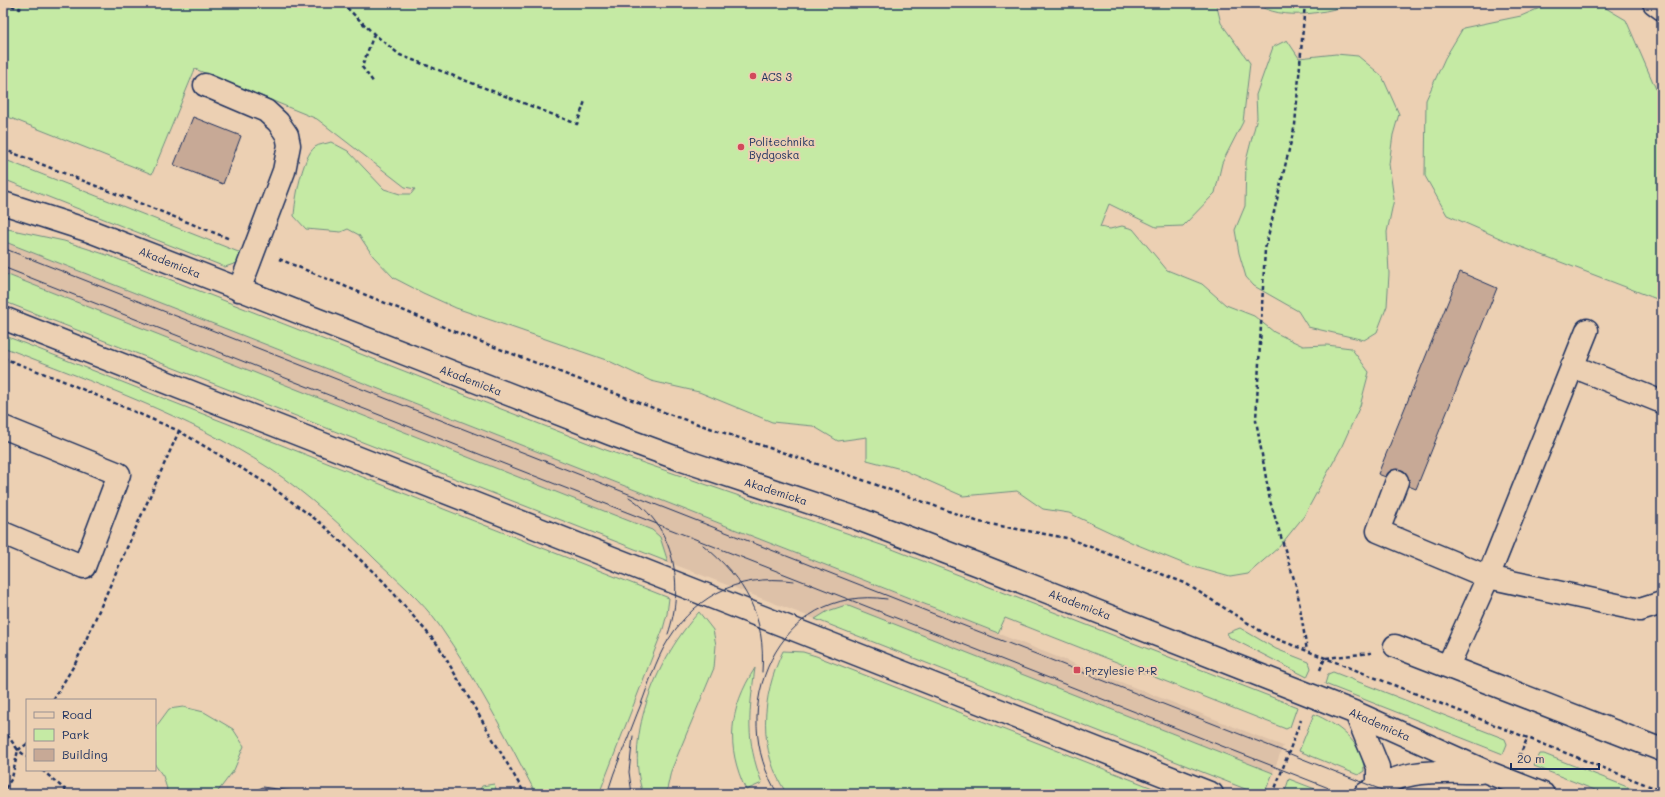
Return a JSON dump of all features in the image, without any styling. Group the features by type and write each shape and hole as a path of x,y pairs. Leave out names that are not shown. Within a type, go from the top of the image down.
{"street":[{"path":"1654,3 1662,9"},
{"path":"205,84 266,111 278,122 287,135 289,145 288,157 239,290"},
{"name":"Akademicka","path":"3,203 90,231 611,434 682,460 863,521 1356,713 1487,772 1543,794"},
{"path":"3,318 1212,794"},
{"path":"1448,666 1488,577 1586,330"},
{"path":"1572,366 1662,402"},
{"path":"3,427 119,474 84,567 3,533"},
{"path":"1398,481 1378,531 1488,577 1640,610 1662,603"},
{"path":"1395,646 1662,750"},
{"path":"1356,713 1374,754 1378,767 1374,791"},
{"path":"1374,791 1417,772 1487,772"}],"path":[{"path":"5,3 20,9 22,3"},
{"path":"342,3 374,34 406,58 577,124 585,101"},
{"path":"1305,3 1295,125 1265,249 1256,420 1270,501 1298,589 1307,651"},
{"path":"374,34 362,66 374,83"},
{"path":"3,149 254,248 453,331 674,416 835,470 979,522 1067,538 1185,583 1267,635 1662,791"},
{"path":"3,358 61,380 179,431 266,483 316,519 383,581 438,645 525,794"},
{"path":"54,699 76,662 179,431"},
{"path":"1324,658 1384,652 1395,646"},
{"path":"1273,794 1324,658"},
{"path":"3,729 18,750 26,756"},
{"path":"3,792 12,778 18,750 26,745"},
{"path":"43,771 70,794"}],"shaded area":[{"path":"3,241 1283,746 1273,773 846,605 828,611 815,619 668,562 665,552 652,530 3,273"}],"green space":[{"path":"3,3 1216,3 1221,23 1250,63 1243,122 1222,163 1215,193 1183,226 1156,227 1109,204 1100,227 1110,229 1122,226 1133,229 1167,270 1202,284 1226,305 1254,316 1274,332 1303,346 1327,345 1351,348 1369,372 1360,406 1341,448 1304,516 1279,547 1248,574 1230,577 1187,565 1133,543 1069,513 1043,509 1017,491 963,496 901,469 867,460 867,437 838,441 813,426 772,422 699,392 651,381 609,361 456,308 423,293 394,278 373,256 359,235 348,229 341,232 306,229 294,216 300,179 310,152 318,145 331,142 348,151 384,189 400,194 411,194 415,189 405,187 317,119 195,69 152,174 3,115"},
{"path":"1254,3 1358,3 1332,10 1305,14 1292,14 1279,13"},
{"path":"1551,3 1599,4 1626,20 1662,103 1662,301 1511,243 1447,215 1425,176 1426,100 1445,58 1463,28 1521,16"},
{"path":"1287,40 1299,58 1336,54 1358,56 1382,76 1399,114 1393,135 1389,164 1394,199 1387,232 1389,274 1387,306 1377,332 1364,340 1308,327 1298,311 1254,286 1246,277 1239,253 1235,230 1245,206 1246,161 1257,118 1256,95 1273,47"},
{"path":"3,159 241,253 237,263 225,267 3,179"},
{"path":"3,228 64,241 110,256 606,450 887,547 1297,707 1290,727 1286,729 1005,618 998,633 3,241"},
{"path":"3,273 652,530 660,537 668,562 3,301"},
{"path":"3,335 669,598 663,629 599,794 536,794 478,686 453,645 432,616 409,591 351,535 298,489 269,468 238,449 173,416 106,387 3,347"},
{"path":"846,605 1273,773 1264,794 1258,794 815,619 828,611"},
{"path":"699,612 713,630 716,645 714,668 671,771 666,794 643,794 638,771 638,746 641,722 648,697 658,673 671,651 684,630"},
{"path":"1240,628 1276,649 1309,662 1311,668 1307,677 1229,637 1227,633"},
{"path":"783,651 803,652 816,656 1168,794 787,794 777,777 771,760 767,742 766,723 770,687"},
{"path":"755,668 751,699 750,726 753,753 762,783 746,790 739,774 735,758 733,728 735,713 740,698 746,683"},
{"path":"1333,672 1505,739 1507,744 1503,754 1325,684 1328,674"},
{"path":"183,707 204,712 233,729 244,746 234,770 216,794 164,794 167,789 163,776 156,766 156,727 169,709"},
{"path":"1314,714 1332,723 1348,736 1359,752 1363,761 1364,771 1358,775 1299,751"},
{"path":"1540,754 1544,754 1645,794 1605,794 1534,766"},
{"path":"1289,779 1328,794 1284,794"},
{"path":"494,784 498,794 477,794 482,786"}],"building":[{"path":"193,117 241,136 223,184 174,165"},
{"path":"1460,272 1497,288 1416,489 1378,474"},
{"path":"263,787 296,792 295,794 249,794"},
{"path":"246,789 248,794 233,794"}],"tram line":[{"path":"3,248 1392,794"},
{"path":"3,267 1344,794"},
{"path":"629,497 645,509 657,524 666,540 672,558 676,596 668,634"},
{"path":"703,545 731,572 742,586 750,601 761,633 762,672"},
{"path":"607,794 617,764 659,657 674,631 687,616 701,603 717,593 734,586 753,581 794,581"},
{"path":"778,794 763,761 757,726 760,692 771,659 790,632 816,611 849,599 887,599"},
{"path":"632,794 629,772 633,736"}],"place":[{"name":"ACS 3","path":"753,76"},
{"name":"Politechnika Bydgoska","path":"741,147"},
{"name":"Przylesie P+R","path":"1077,670"}]}
